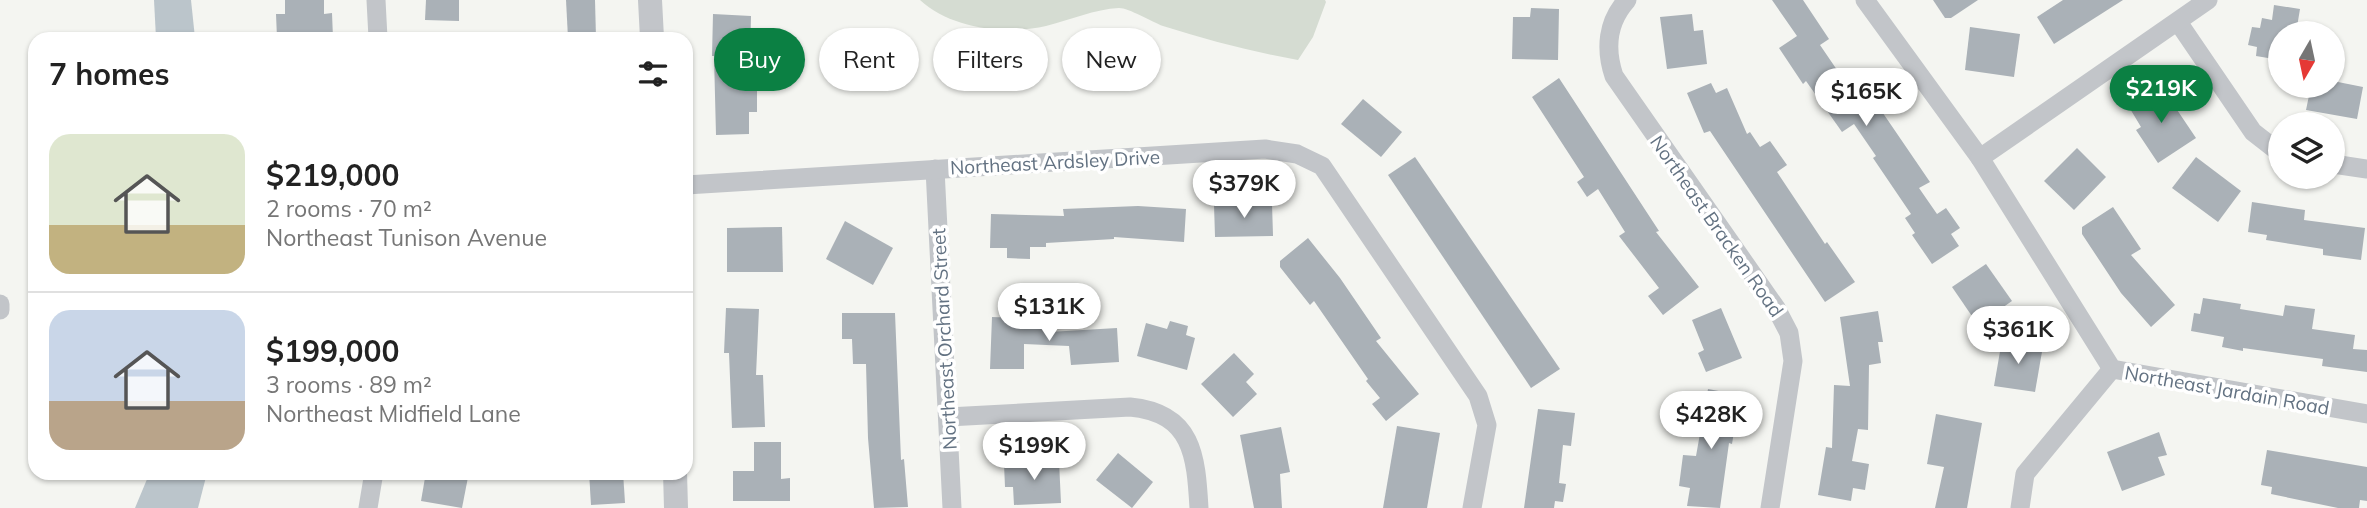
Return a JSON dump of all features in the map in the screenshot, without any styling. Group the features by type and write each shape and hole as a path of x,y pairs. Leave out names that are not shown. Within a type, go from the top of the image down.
{"street":[{"path":"376,0 378,32"},
{"path":"650,0 652,32"},
{"name":"Northeast Bracken Road","path":"1626,0 1616,17 1607,46 1614,76 1776,308 1789,333 1793,361 1769,508"},
{"name":"Northeast Jardain Road","path":"1865,0 1980,158 2112,369 2367,414"},
{"path":"1980,158 2208,0"},
{"path":"2178,22 2253,132 2268,144"},
{"name":"Northeast Ardsley Drive","path":"693,185 1265,149 1297,154 1322,166 1478,396 1487,425 1472,508"},
{"path":"2345,166 2367,169"},
{"name":"Northeast Orchard Street","path":"935,169 952,508"},
{"path":"2020,508 2025,474 2112,369"},
{"path":"948,416 1130,407 1146,409 1172,421 1187,436 1195,460 1199,508"},
{"path":"368,508 373,480"},
{"path":"675,480 676,508"}],"shaded area":[{"path":"154,0 191,0 194,32 156,32"},
{"path":"920,0 1326,2 1313,37 1298,60 1197,36 1119,8 1101,10 1036,28 980,27 947,18"},
{"path":"147,480 205,480 198,508 135,508"}],"building":[{"path":"285,0 324,0 324,14 332,13 333,32 277,32 276,14 285,14"},
{"path":"426,0 459,0 459,21 425,20"},
{"path":"566,0 595,0 596,32 568,32"},
{"path":"1772,0 1803,0 1829,39 1820,45 1848,86 1859,78 1930,182 1919,188 1937,214 1946,208 1960,228 1951,234 1959,246 1932,264 1912,235 1915,233 1905,218 1911,214 1873,158 1876,156 1854,124 1842,132 1806,81 1803,84 1779,48 1797,36"},
{"path":"1933,0 1978,0 1951,18 1945,18"},
{"path":"2063,0 2123,0 2054,44 2037,17"},
{"path":"2274,5 2300,9 2298,21 2268,21 2268,58 2256,56 2257,47 2248,45 2252,27 2260,28 2262,18 2272,20"},
{"path":"1531,8 1559,9 1558,60 1512,59 1513,17 1530,17"},
{"path":"713,14 751,16 751,28 714,28 712,56"},
{"path":"1692,14 1694,31 1703,30 1707,64 1667,69 1660,17"},
{"path":"1970,27 2020,34 2014,77 1965,70"},
{"path":"1559,78 1659,231 1656,232 1699,287 1663,315 1648,296 1659,288 1619,236 1625,232 1598,189 1587,197 1577,182 1584,177 1532,97"},
{"path":"1711,83 1716,93 1727,88 1747,134 1750,132 1760,147 1770,141 1787,165 1777,172 1825,244 1827,242 1855,282 1825,302 1710,131 1704,133 1687,93"},
{"path":"2345,83 2363,87 2357,119 2345,117 2345,112 2306,110 2308,98 2345,98"},
{"path":"2161,86 2196,138 2158,163 2136,130 2141,127 2129,107"},
{"path":"715,91 757,91 757,112 749,112 749,134 716,135"},
{"path":"1363,99 1402,132 1381,157 1341,124"},
{"path":"2077,148 2106,177 2074,210 2044,181"},
{"path":"1415,157 1560,369 1531,388 1388,175"},
{"path":"2196,157 2241,191 2218,222 2172,188"},
{"path":"2252,202 2305,210 2304,220 2365,228 2361,260 2323,255 2323,249 2266,240 2267,235 2248,232"},
{"path":"1272,204 1273,236 1215,237 1214,205"},
{"path":"1138,206 1186,209 1184,242 1114,237 1046,243 1046,247 1030,247 1030,259 1007,258 1007,248 990,248 991,214 1064,216 1063,209"},
{"path":"2113,207 2141,249 2131,255 2175,305 2151,327 2121,293 2082,234 2082,227"},
{"path":"845,221 893,248 873,285 826,259"},
{"path":"782,227 783,272 727,272 727,228"},
{"path":"1308,238 1340,278 1381,338 1376,341 1419,394 1386,421 1372,404 1380,398 1366,381 1368,379 1314,301 1310,305 1280,267 1280,261"},
{"path":"1986,264 2012,301 1982,322 1976,322 1952,287"},
{"path":"2203,298 2241,304 2240,309 2283,316 2285,305 2315,309 2312,329 2355,335 2353,349 2367,350 2367,372 2322,366 2323,359 2222,347 2224,337 2191,331 2194,313 2200,314"},
{"path":"726,308 759,309 756,375 763,375 765,427 732,428 729,353 724,353"},
{"path":"1721,308 1742,358 1706,372 1698,353 1704,350 1692,320"},
{"path":"1878,311 1883,342 1878,342 1881,363 1869,365 1868,430 1858,429 1852,461 1869,464 1865,490 1853,488 1851,501 1818,495 1826,447 1832,448 1834,385 1850,386 1840,317"},
{"path":"842,313 895,313 901,460 904,459 908,507 874,508 868,438 866,364 853,364 852,339 842,339"},
{"path":"992,317 1049,319 1049,332 1117,328 1119,362 1071,365 1069,346 1024,344 1024,369 990,369"},
{"path":"1170,321 1188,326 1186,335 1195,338 1187,370 1137,356 1146,323 1167,329"},
{"path":"2002,340 2043,346 2035,392 1994,386"},
{"path":"1234,353 1254,374 1246,382 1257,394 1233,417 1201,384"},
{"path":"1708,389 1740,395 1732,444 1729,443 1720,508 1687,506 1690,488 1679,486 1683,455 1696,456"},
{"path":"1538,409 1575,413 1571,446 1563,445 1559,483 1566,484 1563,502 1555,501 1554,508 1524,508"},
{"path":"1936,414 1982,423 1967,508 1935,508 1944,467 1927,464"},
{"path":"1397,426 1440,433 1427,508 1383,508"},
{"path":"1281,427 1290,472 1280,474 1282,508 1254,508 1240,435"},
{"path":"2159,432 2167,455 2158,457 2165,475 2122,491 2107,452"},
{"path":"754,442 781,442 781,479 790,478 790,501 733,501 733,471 754,471"},
{"path":"2267,450 2367,467 2367,501 2360,500 2359,508 2338,508 2271,494 2272,487 2261,485"},
{"path":"1118,453 1153,482 1132,508 1096,480"},
{"path":"1059,461 1061,503 1014,505 1013,487 1005,487 1004,464"},
{"path":"425,480 467,480 462,508 421,501"},
{"path":"589,480 624,480 625,503 591,505"}]}
